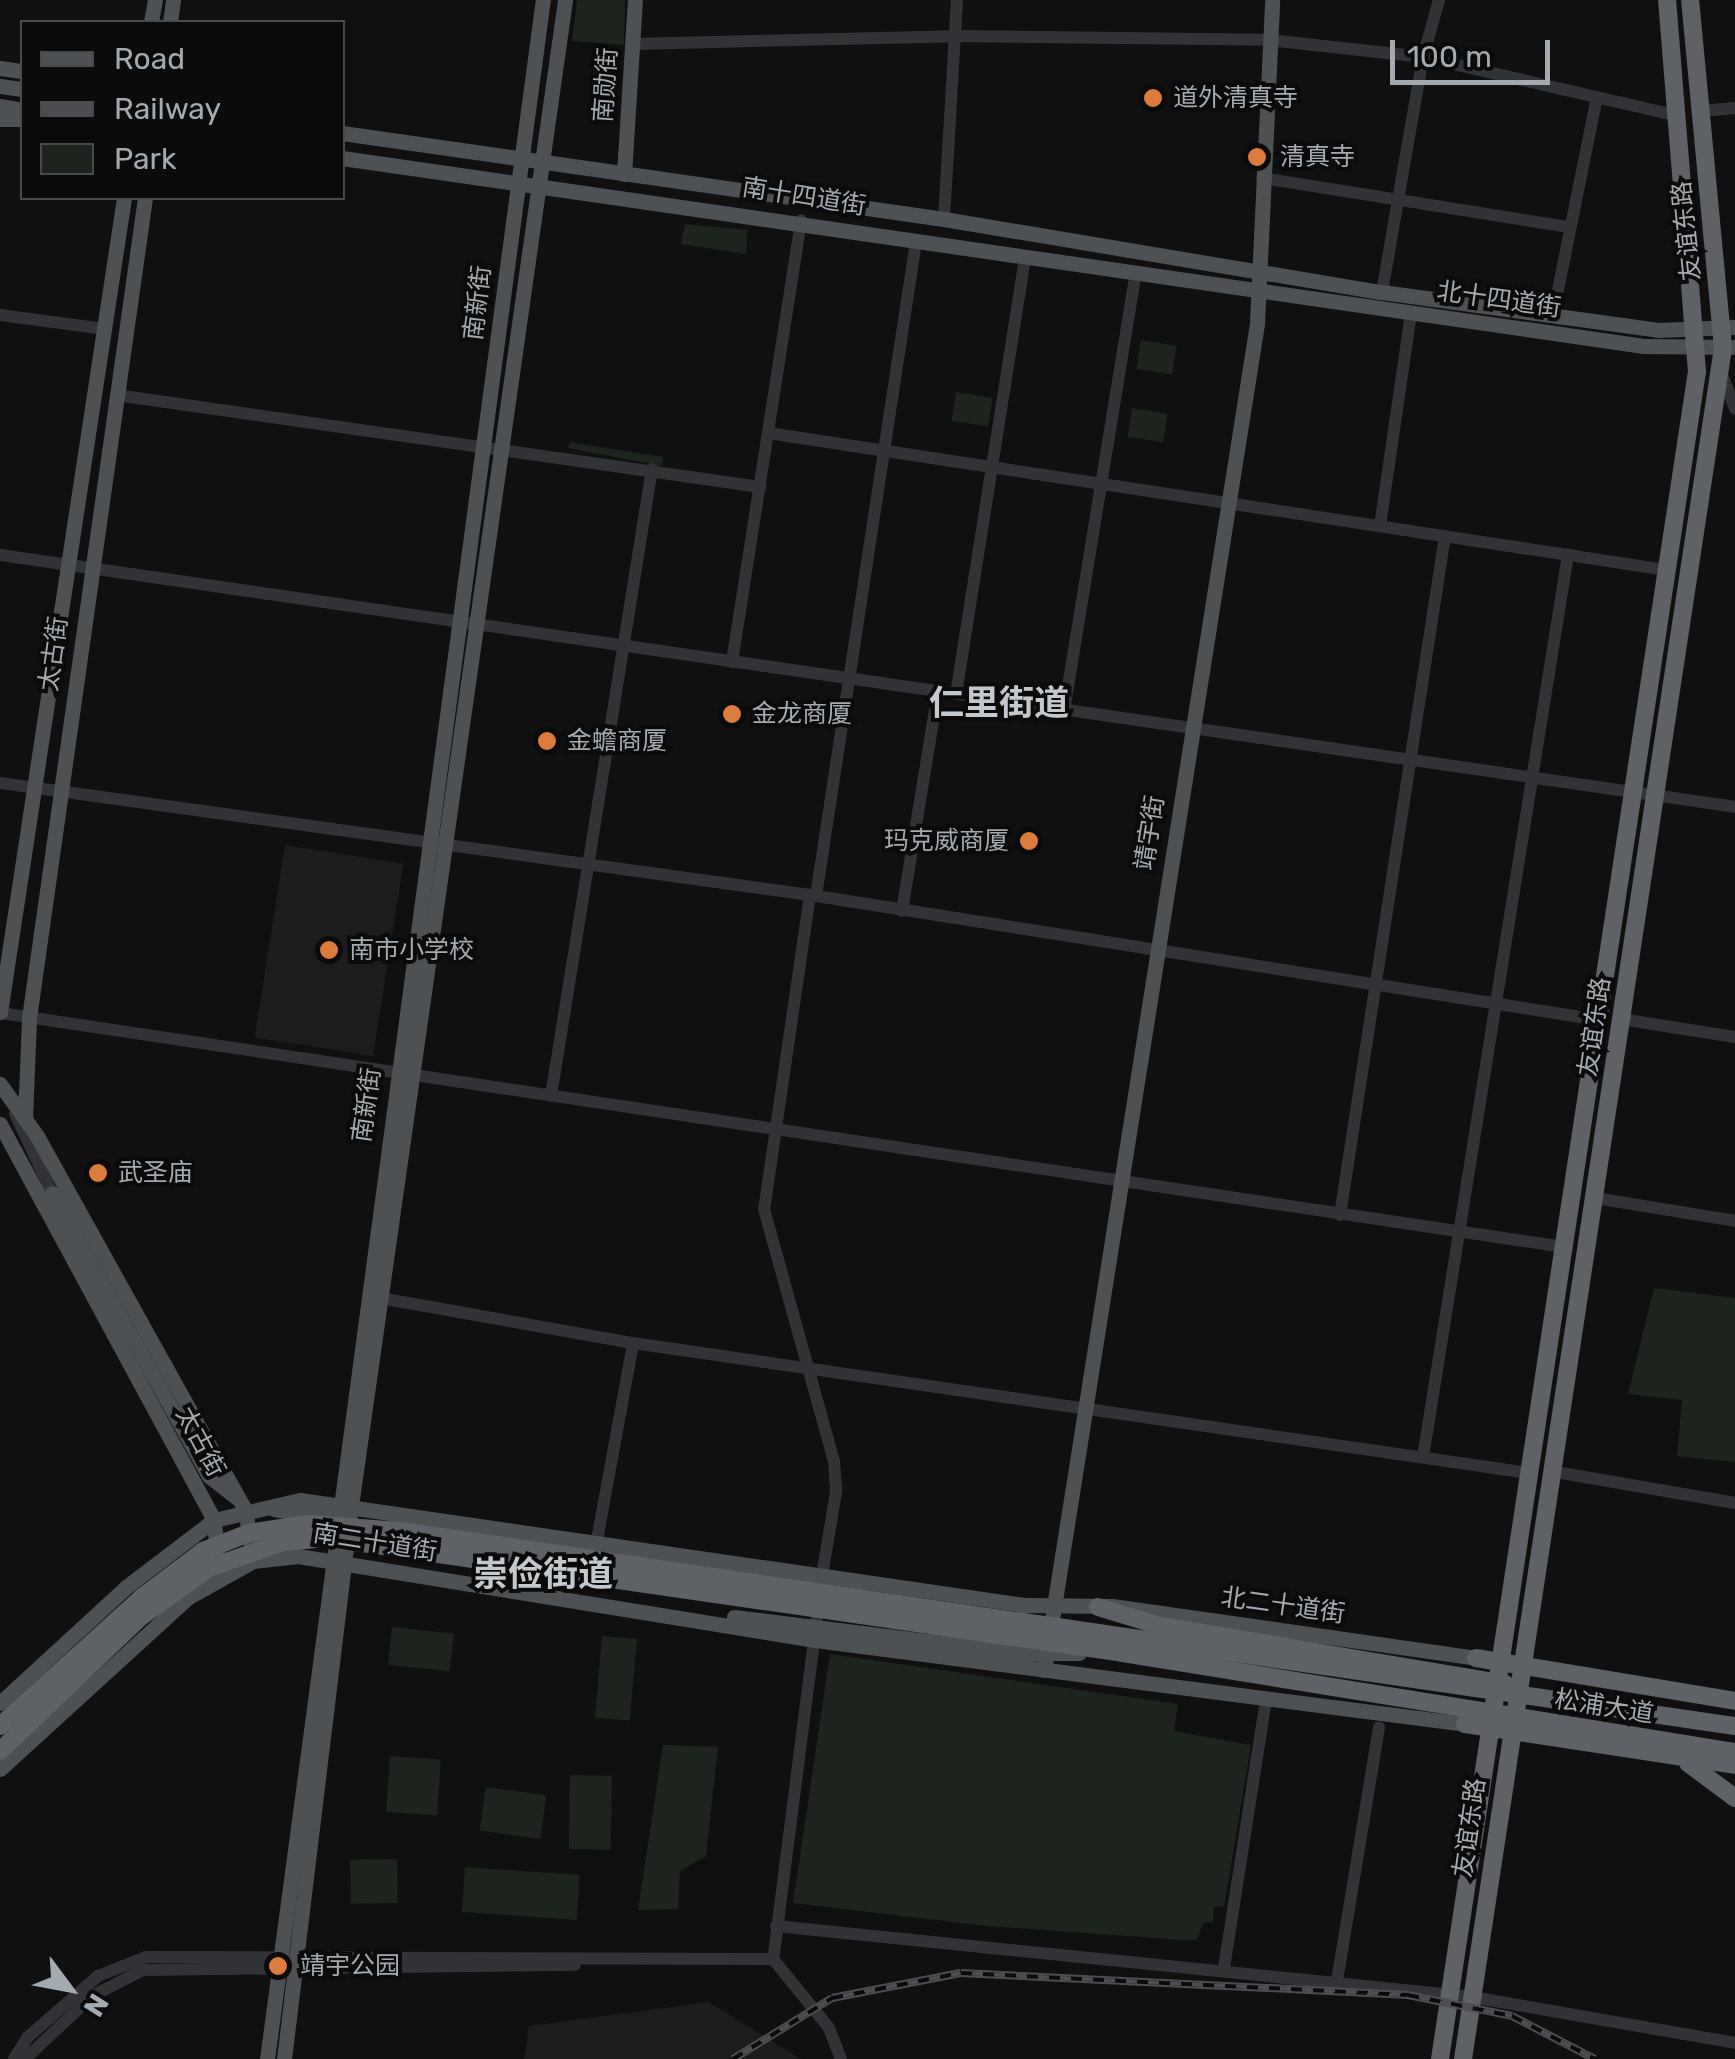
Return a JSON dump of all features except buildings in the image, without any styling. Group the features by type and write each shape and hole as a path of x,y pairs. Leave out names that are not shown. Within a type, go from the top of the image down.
{"highway":[{"name":"友谊东路","path":"1440,2059 1497,1661 1599,1020 1696,350 1667,0"},
{"name":"友谊东路","path":"1463,2059 1519,1664 1595,1198 1720,370 1729,348 1690,0"},
{"name":"松浦大道","path":"0,1726 140,1598 203,1551 292,1525 400,1531 1468,1691 1735,1726"},
{"path":"0,1751 178,1588 232,1556 283,1542 328,1538 1123,1653 1465,1718 1488,1728 1735,1765"},
{"path":"1098,1606 1160,1626 1702,1722"},
{"name":"北二十道街","path":"1476,1658 1735,1701"},
{"name":"松浦大道","path":"1465,1718 1735,1752"},
{"path":"1679,1758 1735,1798"}],"main road":[{"path":"522,158 544,0"},
{"name":"南勋街","path":"542,161 565,0"},
{"name":"南勋街","path":"624,174 635,0"},
{"name":"靖宇街","path":"1044,1670 1228,504 1257,290 1272,0"},
{"name":"北十四道街","path":"345,133 944,220 1382,292 1693,330 1728,328"},
{"name":"南十四道街","path":"345,158 801,220 916,242 1257,290"},
{"name":"南新街","path":"266,2059 285,1964 342,1562 396,1073 462,618 522,158"},
{"name":"南新街","path":"346,1505 416,1075 542,161"},
{"name":"太古街","path":"0,1012 38,789 124,200"},
{"name":"太古街","path":"25,1119 30,1018 144,200"},
{"name":"北十四道街","path":"1257,290 1696,350 1729,348"},
{"name":"太古街","path":"1,1085 25,1119 245,1509"},
{"name":"太古街","path":"0,1124 214,1520"},
{"name":"太古街","path":"52,1193 209,1476 227,1494 400,1531"},
{"name":"南二十道街","path":"0,1703 126,1587 214,1520 245,1509 300,1500 822,1574"},
{"path":"245,1509 253,1561"},
{"path":"214,1520 218,1576"},
{"name":"南二十道街","path":"0,1769 151,1624 218,1576 253,1561 298,1556 815,1634"},
{"name":"北二十道街","path":"822,1574 1054,1608 1098,1606 1476,1658"},
{"path":"815,1634 1021,1653 1123,1653"},
{"path":"815,1634 1266,1699 1465,1718"},
{"name":"南新街","path":"284,2059 285,1964"}],"street":[{"path":"944,220 957,0"},
{"path":"1382,292 1423,58 1440,0"},
{"path":"634,44 955,36 1269,40 1423,58 1678,116"},
{"path":"1552,315 1597,97"},
{"path":"1701,111 1735,108"},
{"path":"1262,178 1398,196 1569,226"},
{"path":"732,662 801,220"},
{"path":"841,2059 830,2028 776,1963 776,1926 836,1492 811,1368 765,1232 774,1130 886,450 916,242"},
{"path":"956,694 1025,256"},
{"path":"1064,711 1136,272"},
{"path":"1380,526 1411,313"},
{"path":"0,315 105,329"},
{"path":"1720,370 1735,408"},
{"path":"116,395 502,447 760,487"},
{"path":"768,433 1666,570"},
{"path":"552,1096 652,469"},
{"path":"1340,1214 1445,536"},
{"path":"1423,1456 1568,554"},
{"path":"0,555 462,618 732,662 1735,807"},
{"path":"902,911 938,692"},
{"path":"0,783 588,868 813,896 1599,1020"},
{"path":"0,1012 1564,1247"},
{"path":"1621,1019 1735,1037"},
{"name":"太古街","path":"1,1085 52,1193"},
{"path":"1595,1198 1735,1221"},
{"path":"380,1298 633,1344 1528,1474"},
{"path":"597,1540 633,1344"},
{"path":"1550,1471 1735,1503"},
{"path":"1224,1968 1266,1699"},
{"path":"1337,1982 1379,1728"},
{"path":"776,1926 1224,1968 1450,1994 1735,2043"},
{"path":"14,2059 28,2037 88,1984 126,1962 169,1956 285,1964"},
{"path":"26,2059 92,1996 132,1972 285,1964 776,1963"}],"shaded area":[{"name":"南市小学校","path":"285,845 404,864 373,1056 254,1038"},
{"path":"709,2002 801,2059 524,2059 529,2026"}],"green space":[{"path":"577,0 625,0 624,45 572,41"},
{"path":"685,224 747,230 746,254 681,244"},
{"path":"1141,340 1177,346 1172,374 1136,369"},
{"path":"956,392 993,398 988,426 951,421"},
{"path":"1132,408 1168,414 1163,442 1127,437"},
{"path":"570,442 663,457 662,466 568,448"},
{"path":"1654,1288 1735,1298 1735,1462 1677,1456 1682,1400 1628,1394"},
{"path":"392,1627 454,1633 450,1671 388,1665"},
{"path":"602,1636 637,1639 630,1721 595,1718"},
{"path":"830,1654 1178,1704 1174,1731 1251,1745 1224,1907 1214,1906 1213,1922 1203,1923 1197,1941 987,1926 793,1903"},
{"path":"663,1745 718,1747 706,1856 680,1871 678,1909 638,1910"},
{"path":"390,1756 441,1760 437,1815 386,1812"},
{"path":"570,1775 612,1776 611,1850 569,1849"},
{"path":"486,1787 546,1795 540,1839 480,1831"},
{"path":"397,1859 398,1903 351,1904 350,1860"},
{"path":"465,1867 580,1875 577,1920 462,1912"}],"railway":[{"path":"733,2059 832,1998 961,1973 1408,1995 1512,2016 1595,2059"}],"place":[{"name":"道外清真寺","path":"1153,98"},
{"name":"清真寺","path":"1257,157"},
{"name":"金龙商厦","path":"732,714"},
{"name":"金蟾商厦","path":"547,741"},
{"name":"玛克威商厦","path":"1029,841"},
{"name":"南市小学校","path":"329,950"},
{"name":"武圣庙","path":"98,1173"},
{"name":"靖宇公园","path":"278,1966"}],"district":[{"name":"仁里街道","path":"999,703"},
{"name":"崇俭街道","path":"543,1574"}]}
